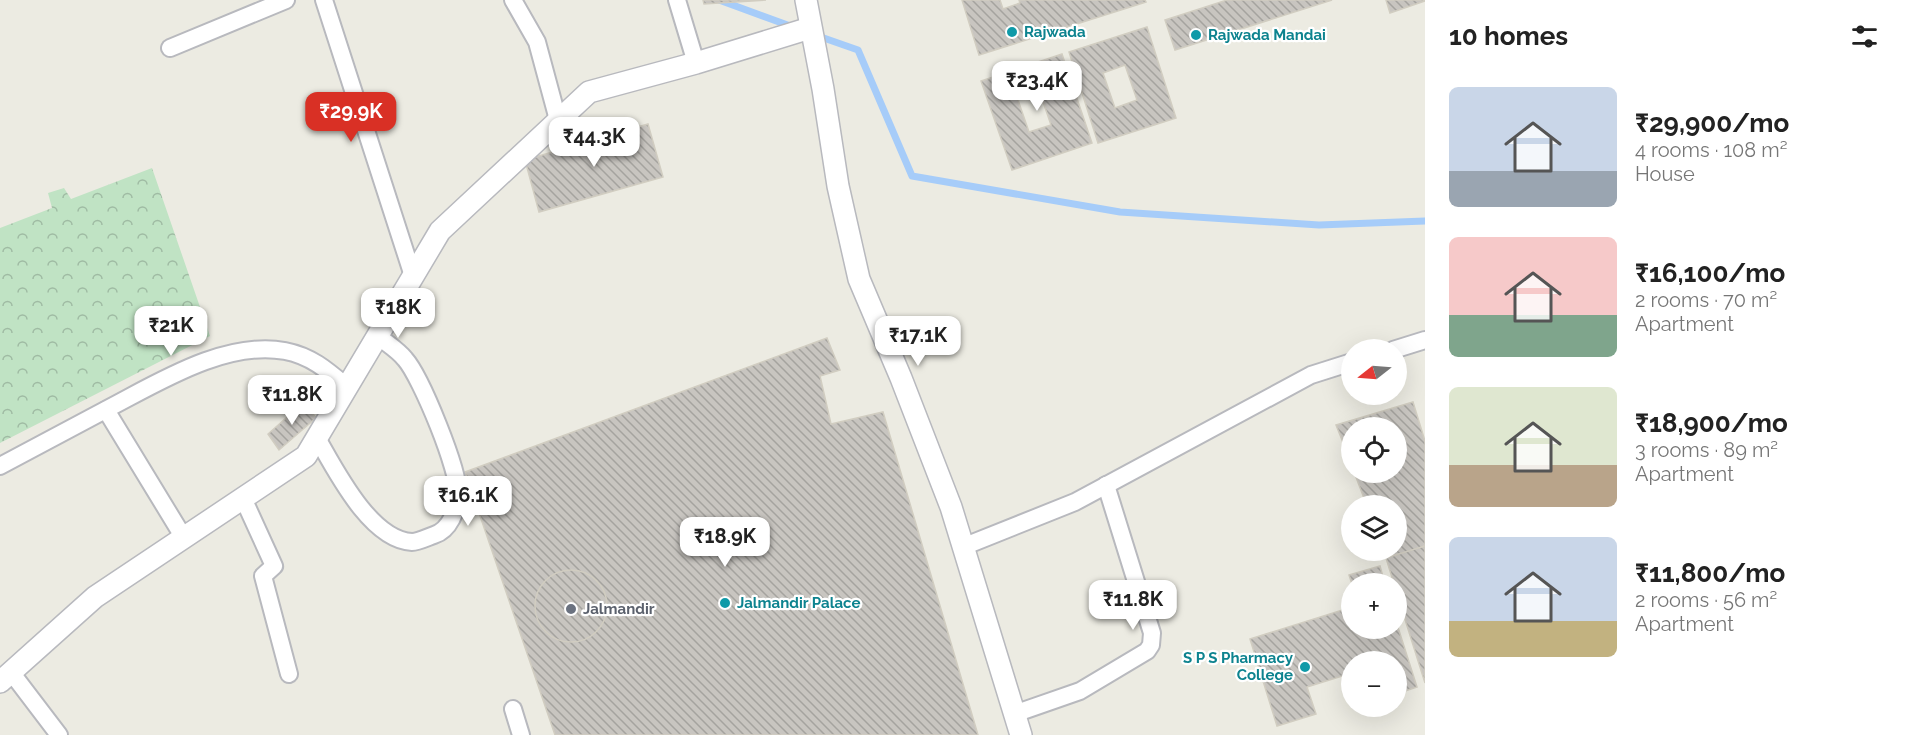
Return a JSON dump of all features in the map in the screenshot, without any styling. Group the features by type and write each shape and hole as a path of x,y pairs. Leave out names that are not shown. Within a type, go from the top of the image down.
{"street":[{"path":"170,48 286,0"},
{"path":"324,0 413,276"},
{"path":"513,0 537,42 558,120"},
{"path":"677,0 696,63"},
{"path":"806,0 838,186 859,279 902,378 964,546 1021,735"},
{"path":"59,735 5,677 95,597 306,456 440,231 589,92 696,63 810,28"},
{"path":"317,438 351,496 387,534 413,542 440,533 452,520 459,493 450,459 426,394 406,359 378,336"},
{"path":"1407,346 1425,340"},
{"path":"0,466 176,373 227,354 257,349 285,351 313,360 347,387"},
{"path":"964,546 1075,502 1311,375 1341,365"},
{"path":"106,410 184,538"},
{"path":"1014,714 1080,691 1147,651 1151,645 1152,633 1106,485"},
{"path":"243,498 274,566 263,576 289,674"},
{"path":"513,709 522,735"}],"green space":[{"path":"152,168 210,336 0,443 0,228 52,208 48,193 64,188 71,199"}],"building":[{"path":"703,0 766,0 704,4"},
{"name":"Rajwada","path":"962,0 1000,0 1003,9 1020,3 1019,0 1145,0 1146,2 979,55"},
{"name":"Rajwada Mandai","path":"1227,0 1332,0 1175,50 1165,20"},
{"path":"1386,0 1425,0 1425,1 1390,13"},
{"path":"1147,27 1176,118 1098,143 1069,52","holes":["1125,65 1137,100 1115,108 1103,73"]},
{"path":"1062,54 1092,143 1012,170 981,81","holes":["1040,93 1051,125 1029,132 1018,100"]},
{"path":"648,124 663,177 539,212 525,160"},
{"name":"Jalmandir Palace","path":"827,338 840,370 820,376 831,424 883,412 978,735 555,735 465,472"},
{"path":"304,402 316,418 279,450 268,434"},
{"path":"1413,402 1425,441 1425,546 1407,552 1407,495 1363,495 1358,483 1407,483 1407,417 1363,417"},
{"path":"1341,424 1341,438 1336,425"},
{"path":"1425,546 1425,683 1407,626 1407,573 1391,573 1387,561 1407,561 1407,552"},
{"path":"1380,566 1382,573 1356,573"},
{"name":"Jalmandir","path":"578,570 597,580 605,592 607,606 605,620 597,632 585,640 564,642 545,632 537,620 535,599 545,580 557,572"},
{"name":"S P S Pharmacy College","path":"1341,610 1341,639 1402,639 1406,651 1341,651 1341,676 1307,687 1316,714 1277,726 1250,639"},
{"name":"S P S Pharmacy College","path":"1407,656 1417,687 1407,690"}],"waterway":[{"path":"719,0 793,27"},
{"path":"818,36 858,50 912,176 1120,212 1319,225 1425,221"}],"place":[{"name":"Rajwada","path":"1012,32"},
{"name":"Rajwada Mandai","path":"1196,35"},
{"name":"Jalmandir Palace","path":"725,603"},
{"name":"Jalmandir","path":"571,609"},
{"name":"S P S Pharmacy College","path":"1305,667"}]}
